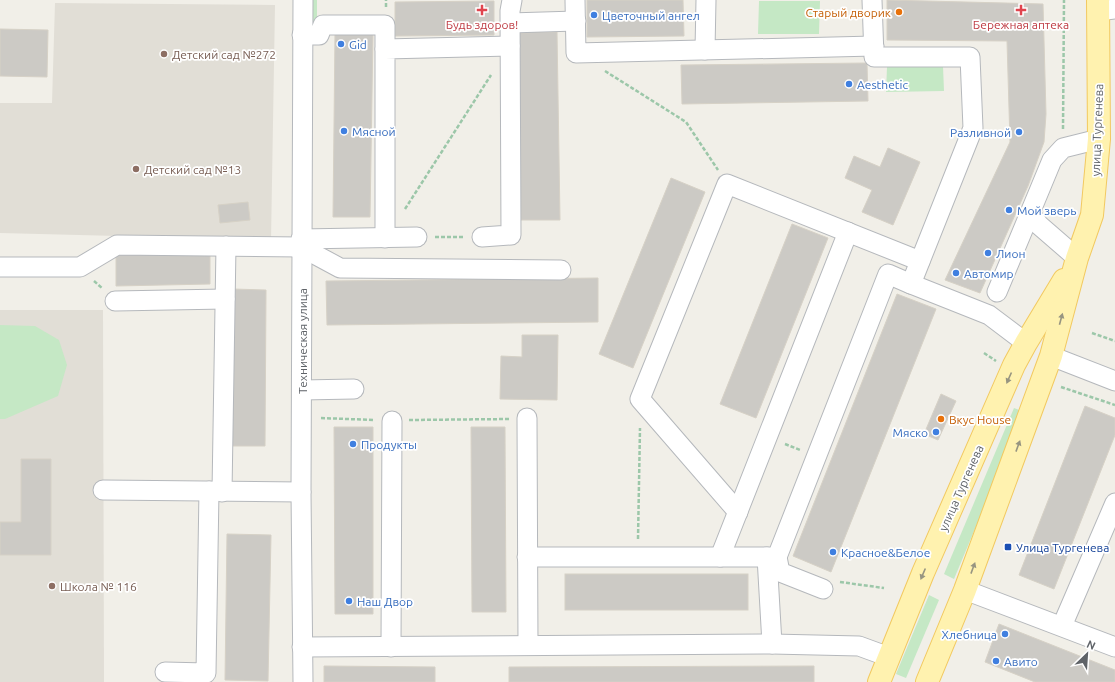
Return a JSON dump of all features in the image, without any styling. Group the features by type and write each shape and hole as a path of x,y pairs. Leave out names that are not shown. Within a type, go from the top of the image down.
{"main road":[{"name":"улица Тургенева","path":"927,682 965,590 1051,356 1078,258 1092,215 1099,139 1104,7"},
{"name":"улица Тургенева","path":"879,682 923,573 1026,343 1078,258"},
{"path":"1026,343 1051,356"}],"street":[{"name":"Техническая улица","path":"303,0 301,246 303,682"},
{"path":"482,236 511,235 510,23 512,0"},
{"path":"576,0 576,52 874,46"},
{"path":"705,50 706,0"},
{"path":"872,0 874,57 970,57 973,128 911,284"},
{"path":"510,23 576,21"},
{"path":"302,35 319,36 322,25 385,25 385,238"},
{"path":"385,49 510,46"},
{"path":"997,292 1052,160 1063,148 1099,139"},
{"path":"738,512 640,399 728,184 920,261"},
{"path":"1030,213 1039,225 1078,258"},
{"path":"720,557 848,232"},
{"path":"0,267 80,268 117,245 301,246 385,238 417,238"},
{"path":"165,672 206,673 225,300 226,246"},
{"path":"301,246 340,268 561,270"},
{"path":"772,644 772,557 815,457 888,274 989,315 1026,343"},
{"path":"115,301 225,300"},
{"path":"1051,356 1115,381"},
{"path":"302,390 354,389"},
{"path":"527,418 528,644"},
{"path":"391,647 392,421"},
{"path":"104,490 301,492"},
{"path":"1062,626 1115,503"},
{"path":"527,557 772,557"},
{"path":"772,557 780,572 823,589"},
{"path":"965,590 1115,647"},
{"path":"302,647 528,644 772,644 859,646 889,657"}],"path":[{"path":"1063,148 1064,0"},
{"path":"602,69 686,122 728,184"},
{"path":"403,211 493,73"},
{"path":"417,238 482,236"},
{"path":"80,268 115,301"},
{"path":"1092,333 1115,341"},
{"path":"638,557 640,399"},
{"path":"320,418 392,421 527,418"},
{"path":"768,437 815,457"},
{"path":"823,589 827,581 884,588"}],"shaded area":[{"name":"Детский сад №13","path":"55,3 275,5 271,240 0,233 0,103 52,103"},
{"name":"Школа № 116","path":"0,310 103,310 104,682 0,682"}],"green space":[{"path":"309,0 317,0 317,30 311,30"},
{"path":"759,1 820,1 819,34 758,34"},
{"path":"943,66 944,91 886,92 887,67"},
{"path":"0,325 35,326 59,340 67,365 58,396 5,419 0,419"},
{"path":"1014,408 1024,412 954,579 944,574"},
{"path":"929,595 939,600 906,678 896,674"}],"building":[{"path":"587,0 683,0 684,36 587,37"},
{"path":"887,0 1043,4 1046,114 1044,142 1028,186 980,293 945,280 1010,142 1007,41 887,40"},
{"path":"494,1 494,35 395,36 395,2"},
{"path":"0,29 48,30 47,77 0,76"},
{"path":"557,32 560,220 521,220 518,33"},
{"path":"335,33 373,33 370,217 333,217"},
{"path":"867,63 868,101 682,104 681,65"},
{"path":"888,148 920,162 893,225 862,212 872,190 845,178 854,156 880,167"},
{"path":"671,178 705,192 633,368 599,354"},
{"path":"248,202 250,220 220,223 218,205"},
{"path":"792,224 828,238 756,418 720,404"},
{"path":"210,252 210,284 116,286 116,253"},
{"path":"598,278 598,322 327,325 326,281"},
{"path":"233,289 266,290 265,446 232,446"},
{"path":"897,294 936,309 831,572 793,556"},
{"path":"522,335 558,335 557,400 500,399 501,356 522,357"},
{"path":"941,394 956,401 938,440 924,434"},
{"path":"1085,406 1115,418 1115,435 1054,589 1019,575"},
{"path":"334,427 373,427 373,614 335,614"},
{"path":"471,427 505,427 506,612 472,612"},
{"path":"21,459 51,459 51,555 0,555 0,522 21,522"},
{"path":"227,534 271,535 268,681 225,680"},
{"path":"565,574 748,574 748,610 565,610"},
{"path":"999,624 1115,670 1115,682 1035,682 985,662"},
{"path":"324,666 435,667 435,682 324,682"},
{"path":"814,666 814,682 509,682 509,667"}],"place":[{"name":"Будь здоров!","path":"482,10"},
{"name":"Бережная аптека","path":"1021,10"},
{"name":"Старый дворик","path":"899,12"},
{"name":"Цветочный ангел","path":"594,15"},
{"name":"Gid","path":"341,44"},
{"name":"Детский сад №272","path":"164,54"},
{"name":"Aesthetic","path":"849,84"},
{"name":"Мясной","path":"344,131"},
{"name":"Разливной","path":"1019,132"},
{"name":"Детский сад №13","path":"136,169"},
{"name":"Мой зверь","path":"1009,210"},
{"name":"Лион","path":"988,253"},
{"name":"Автомир","path":"956,273"},
{"name":"Вкус House","path":"941,419"},
{"name":"Мяско","path":"936,432"},
{"name":"Продукты","path":"353,444"},
{"name":"Улица Тургенева","path":"1008,547"},
{"name":"Красное&Белое","path":"833,552"},
{"name":"Школа № 116","path":"52,586"},
{"name":"Наш Двор","path":"349,601"},
{"name":"Хлебница","path":"1005,634"},
{"name":"Авито","path":"996,661"}]}
